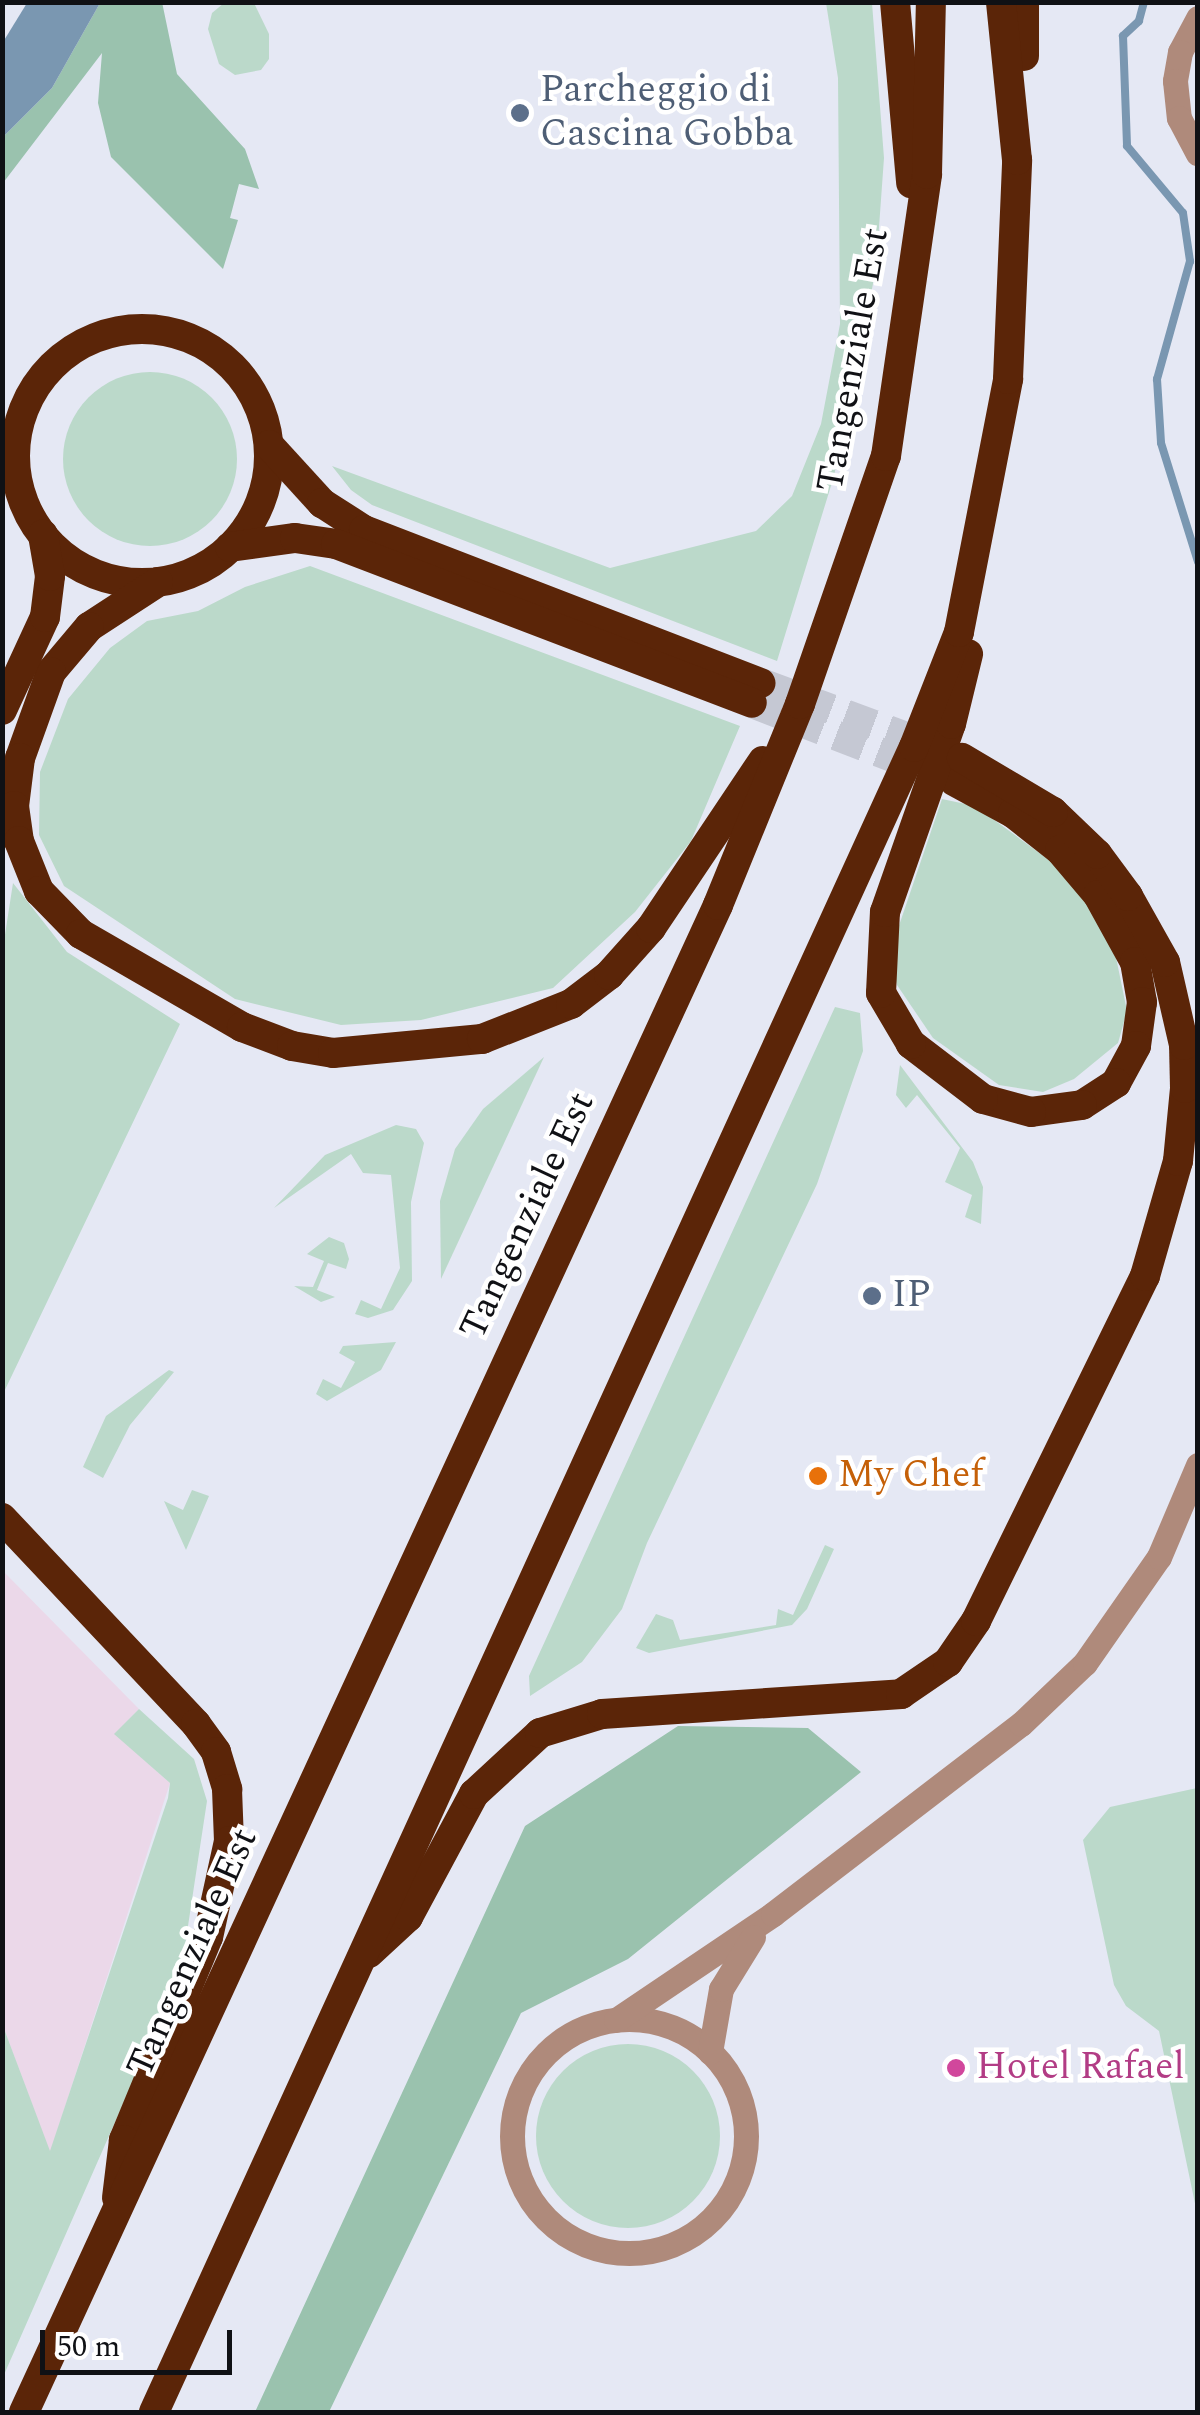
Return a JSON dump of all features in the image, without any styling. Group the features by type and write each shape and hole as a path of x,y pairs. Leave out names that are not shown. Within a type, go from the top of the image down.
{"highway":[{"path":"895,2 917,246"},
{"name":"Tangenziale Est","path":"24,2412 718,905 800,704 886,456 917,246 931,117 931,2"},
{"path":"1000,2 1016,139"},
{"path":"154,2412 920,732 968,598 1008,379 1024,2"},
{"path":"2,710 45,617 50,576 44,535 20,491 18,429 46,373 97,337 143,329 204,345 240,375 259,406 269,445 260,501 230,547 198,570 158,582 83,632 45,683 16,778 22,852 45,900 81,934 242,1027 311,1051 497,1036 581,997 663,914 800,704"},
{"path":"230,547 284,538 336,544 756,693 364,530 315,496 269,445"},
{"path":"44,535 90,571 158,582"},
{"path":"360,1962 408,1918 474,1794 540,1733 602,1714 901,1694 948,1662 976,1621 1145,1276 1178,1162 1185,1088 1184,1045 1165,962 1128,896 1067,825 1026,792 958,770 1060,850 1098,895 1134,962 1142,1002 1136,1046 1116,1082 1082,1105 1031,1112 984,1099 906,1038 881,994 882,923 960,693 973,618 968,598"},
{"path":"2,1518 196,1724 216,1752 227,1788 229,1841 208,1936 124,2140 113,2225"}],"street":[{"path":"1198,18 1180,52 1175,81 1179,118 1198,153"},
{"path":"616,2020 772,1914 1021,1724 1085,1663 1159,1556 1198,1465"},
{"path":"710,2052 721,1989 772,1914"},
{"path":"616,2020 660,2023 710,2052 728,2074 744,2114 746,2150 732,2192 705,2225 667,2247 626,2253 596,2248 569,2236 537,2208 517,2169 513,2126 525,2084 551,2050 588,2027 616,2020"}],"shaded area":[{"path":"3,1571 139,1709 115,1734 170,1783 50,2153 3,2026"}],"green space":[{"path":"162,2 177,74 245,149 259,189 239,184 230,218 238,220 223,269 111,157 98,103 102,53 3,183 3,137 52,88 100,3"},
{"path":"224,3 254,3 269,34 269,59 261,70 235,75 219,64 208,29 212,13"},
{"path":"826,3 872,3 884,158 876,269 834,476 777,661 372,505 351,490 332,466 610,568 756,531 792,496 821,424 840,324 838,78"},
{"path":"150,372 183,378 212,397 231,426 237,459 231,492 212,521 183,540 150,546 117,540 88,521 69,492 63,459 69,426 88,397 117,378"},
{"path":"310,566 740,726 691,841 635,912 553,988 421,1020 341,1025 235,999 64,886 39,835 40,772 68,699 110,648 147,621 198,611 245,587"},
{"path":"942,799 975,806 1060,868 1111,933 1127,1011 1118,1043 1074,1079 1043,1092 999,1085 933,1038 897,985 889,955"},
{"path":"13,883 67,952 180,1024 3,1394 2,954"},
{"path":"835,1007 860,1013 863,1051 817,1184 647,1543 622,1609 582,1662 530,1696 529,1676"},
{"path":"544,1057 441,1279 440,1201 455,1149 483,1109"},
{"path":"900,1065 973,1162 983,1187 981,1224 965,1217 972,1195 945,1182 960,1148 917,1095 906,1108 896,1095"},
{"path":"396,1125 416,1129 424,1143 411,1202 412,1281 393,1310 368,1318 355,1314 361,1300 381,1309 400,1268 391,1175 363,1173 351,1154 274,1208 325,1155"},
{"path":"329,1237 344,1243 349,1259 346,1269 328,1263 317,1290 335,1297 321,1302 294,1286 313,1287 324,1261 307,1254"},
{"path":"396,1342 381,1370 327,1401 316,1394 323,1379 341,1388 355,1362 339,1353 343,1346"},
{"path":"169,1370 174,1372 130,1425 103,1478 83,1467 106,1416"},
{"path":"192,1490 209,1496 186,1550 164,1501 183,1510"},
{"path":"825,1545 834,1549 807,1609 792,1625 649,1653 636,1648 656,1614 673,1620 680,1640 776,1625 778,1609 793,1615"},
{"path":"139,1709 194,1759 207,1801 181,1972 3,2377 3,2026 50,2151 168,1798 170,1783 114,1734"},
{"path":"678,1726 808,1728 861,1772 628,1959 521,2013 329,2412 255,2412 525,1826"},
{"path":"1198,1788 1197,2213 1159,2031 1126,2006 1114,1985 1083,1840 1110,1807"},
{"path":"628,2044 663,2051 693,2071 713,2101 720,2136 713,2171 693,2201 663,2221 628,2228 593,2221 563,2201 543,2171 536,2136 543,2101 563,2071 593,2051"}],"water":[{"path":"27,3 100,3 52,88 3,137 3,42"}],"waterway":[{"path":"1144,2 1139,21 1123,36 1127,146 1183,213 1190,261 1157,379 1161,443 1198,562"}],"tunnel":[{"path":"761,683 941,750"},
{"path":"752,703 931,772"}],"place":[{"name":"Parcheggio di Cascina Gobba","path":"520,113"},
{"name":"IP","path":"872,1296"},
{"name":"My Chef","path":"818,1476"},
{"name":"Hotel Rafael","path":"956,2068"}]}
